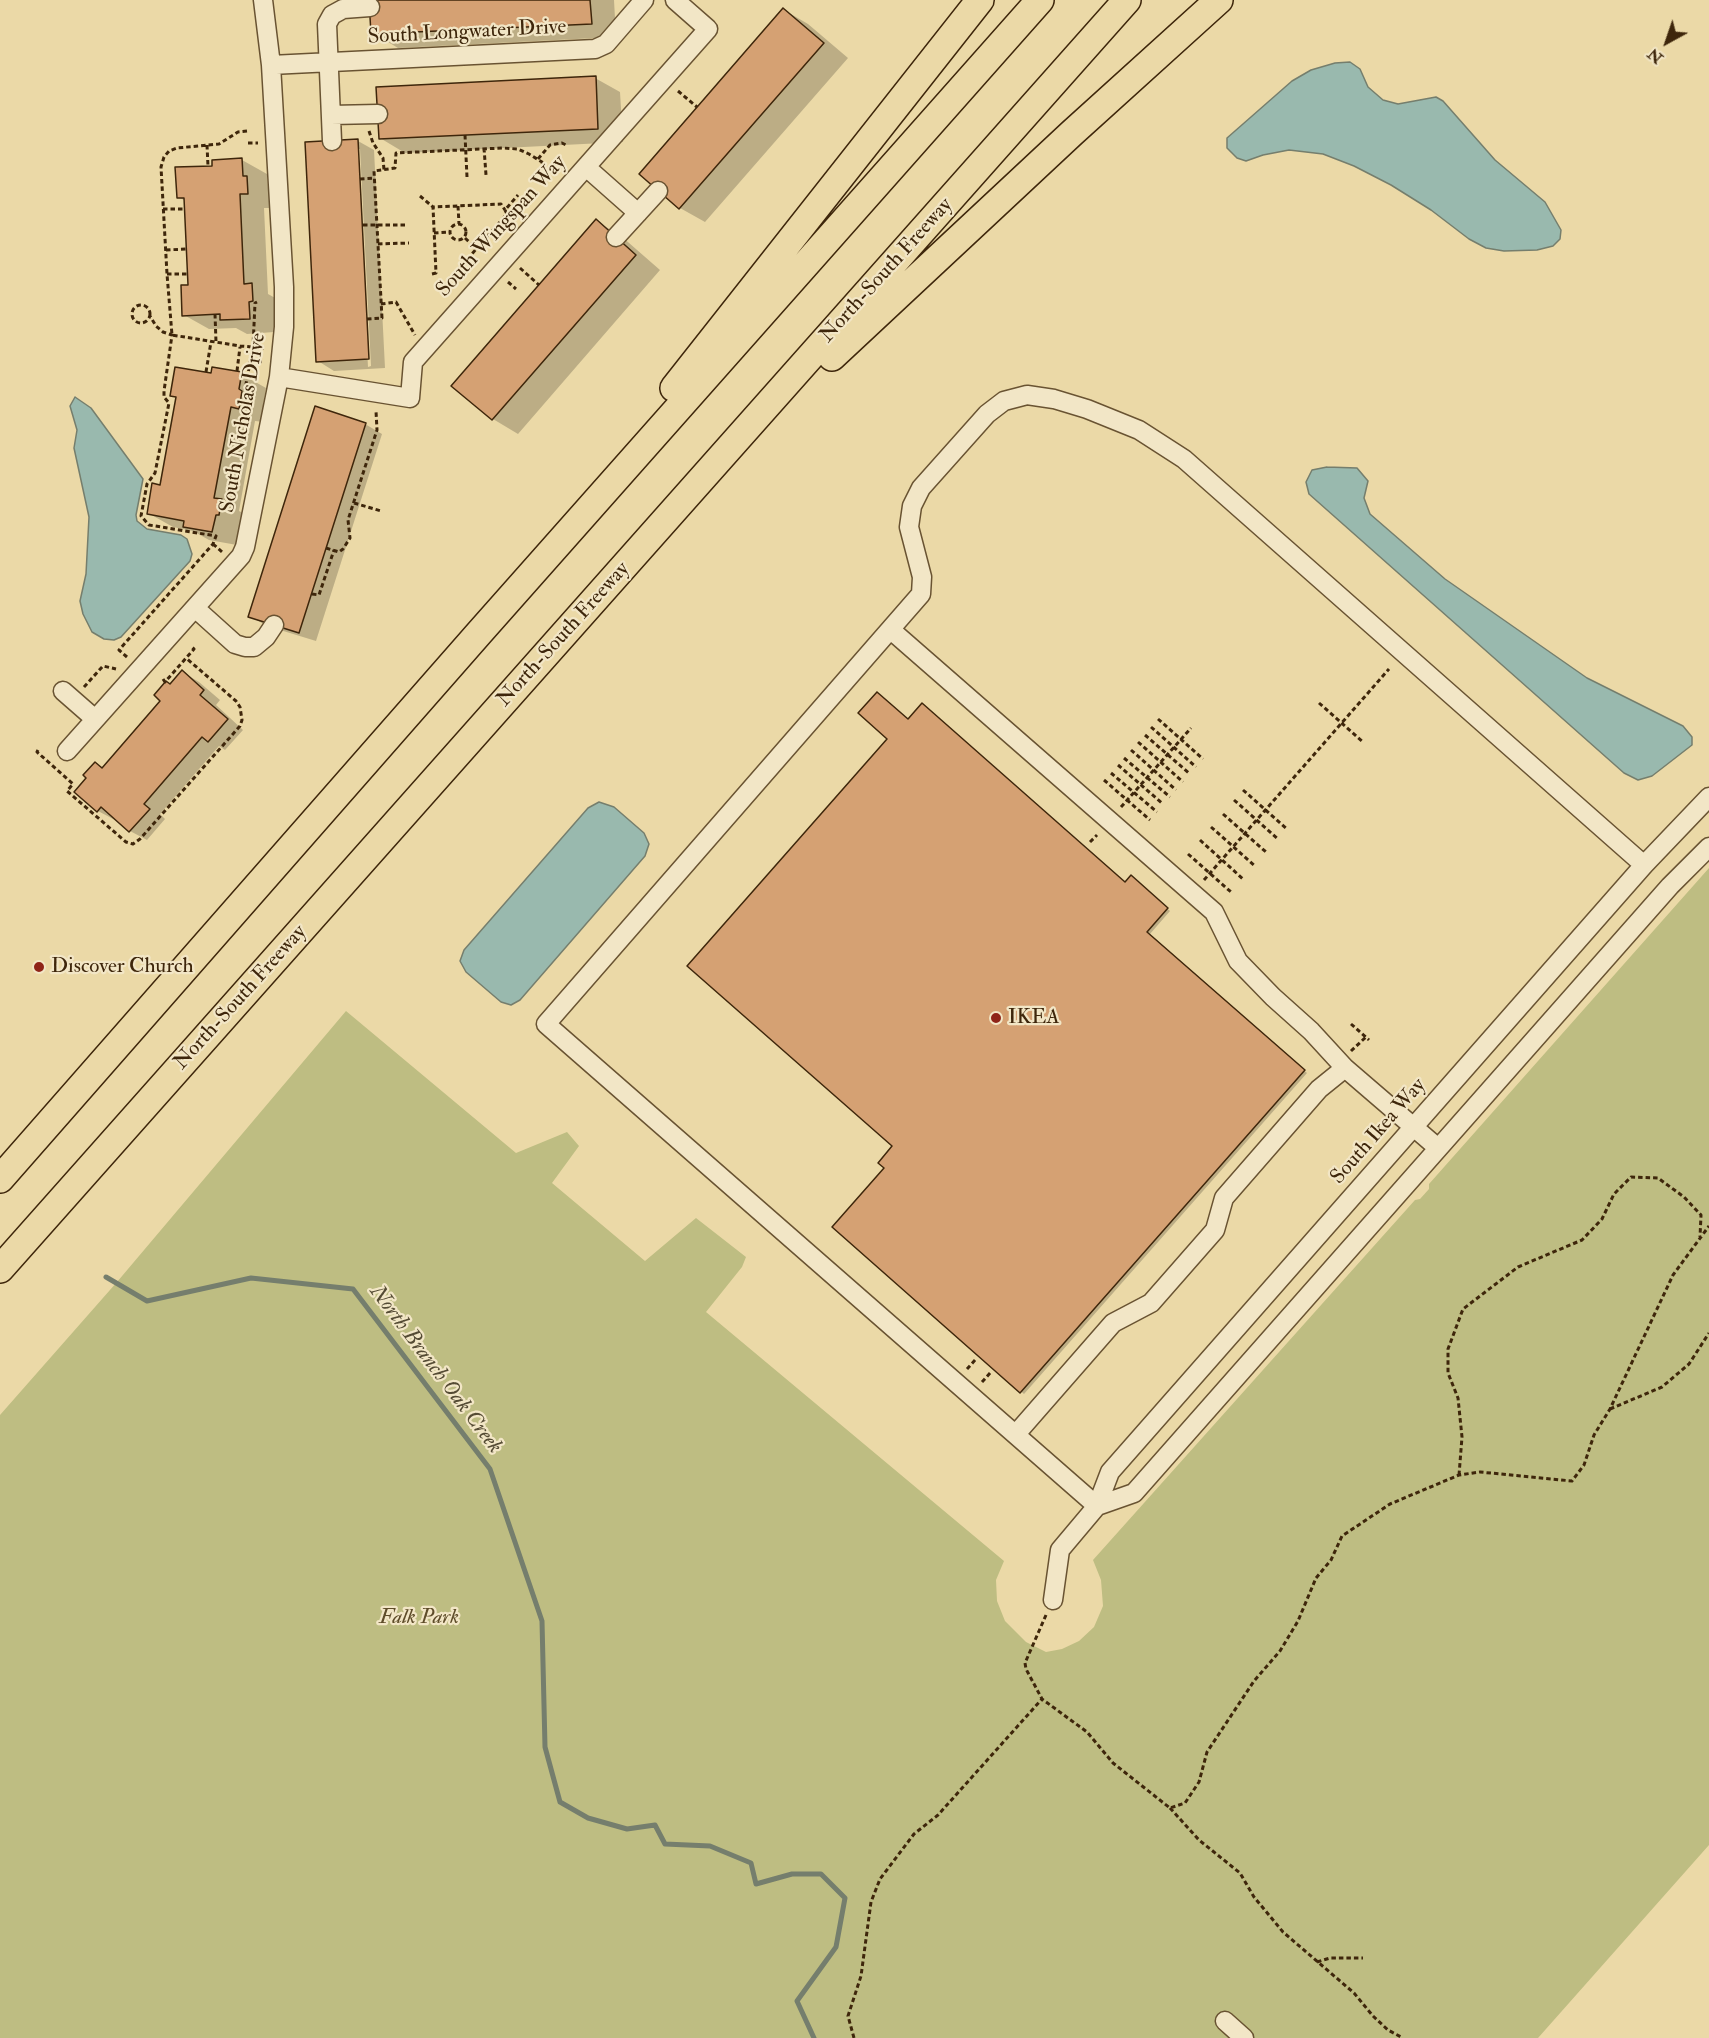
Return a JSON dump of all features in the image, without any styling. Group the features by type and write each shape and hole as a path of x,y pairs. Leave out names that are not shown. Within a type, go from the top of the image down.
{"highway":[{"path":"480,632 980,0"},
{"path":"0,1179 480,632 1040,0"},
{"name":"North-South Freeway","path":"0,1269 1127,0"},
{"path":"707,475 1071,133 1219,0"}],"street":[{"name":"South Nicholas Drive","path":"67,751 241,556 245,548 279,377 284,327 285,287 271,65 263,0"},
{"name":"South Longwater Drive","path":"271,65 595,49 606,44 644,0"},
{"name":"South Wingspan Way","path":"279,377 410,398 413,362 708,29 675,0"},
{"path":"332,141 327,24 332,15 343,9 370,7"},
{"path":"331,116 378,114"},
{"path":"586,167 638,213"},
{"path":"616,237 658,190"},
{"path":"1644,865 1184,459 1139,430 1087,409 1054,399 1026,395 1004,401 987,414 921,488 912,506 909,527 922,577 921,594 546,1024 1097,1506 1134,1493 1670,886 1709,847"},
{"path":"195,608 235,644 244,647 254,647 266,637 274,625"},
{"path":"891,630 1214,912 1238,961 1311,1031 1345,1068 1438,1148"},
{"path":"68,695 96,719"},
{"name":"South Ikea Way","path":"1053,1600 1060,1550 1097,1506 1110,1472 1644,865 1709,797"},
{"path":"1016,1434 1113,1323 1151,1303 1215,1230 1224,1198 1319,1089 1345,1068"},
{"path":"1225,2021 1244,2038"}],"path":[{"path":"664,79 697,107"},
{"path":"130,660 119,650 213,544 216,536 149,525 141,516 147,484 155,473 169,403 164,391 172,335 161,167 169,151 177,148 219,144 238,132 247,131"},
{"path":"465,135 467,177"},
{"path":"373,143 383,158 384,170"},
{"path":"538,159 550,145 562,143 568,146"},
{"path":"207,145 208,166"},
{"path":"484,148 486,175"},
{"path":"367,319 382,318 374,171 395,168 396,153 484,148 518,149 542,162 543,169"},
{"path":"360,179 375,178"},
{"path":"505,210 518,195"},
{"path":"420,196 433,207 501,204 507,214 449,280 451,281"},
{"path":"458,206 459,224 466,230 464,237"},
{"path":"432,274 435,273 433,207"},
{"path":"164,209 185,209"},
{"path":"450,232 452,227 459,224"},
{"path":"363,225 408,225"},
{"path":"434,233 450,232"},
{"path":"450,232 455,240 464,237"},
{"path":"464,237 477,249"},
{"path":"378,244 409,243"},
{"path":"166,250 186,249"},
{"path":"507,256 539,285"},
{"path":"167,274 188,274"},
{"path":"249,390 245,389 253,347 255,303 257,302"},
{"path":"381,304 396,302 415,334 414,341"},
{"path":"150,316 147,321 138,322 132,316 133,310 143,305 149,310 156,327 172,335 268,348"},
{"path":"215,314 216,342"},
{"path":"206,372 211,342"},
{"path":"237,371 240,346"},
{"path":"326,548 339,552 350,538 348,520 377,430 376,404"},
{"path":"353,503 381,511"},
{"path":"312,594 319,595 334,550"},
{"path":"163,679 165,682 194,649 192,647"},
{"path":"38,750 37,752 73,784 67,791 126,842 133,844 140,839 240,726 242,720 240,707 236,702 186,658"},
{"path":"68,695 103,666 116,669 123,666"},
{"path":"1192,893 1389,669"},
{"path":"1319,704 1363,742"},
{"path":"1158,719 1203,759"},
{"path":"1151,727 1196,767"},
{"path":"1090,842 1191,728"},
{"path":"1145,735 1190,774"},
{"path":"1138,742 1183,782"},
{"path":"1131,750 1176,790"},
{"path":"1124,758 1170,797"},
{"path":"1118,765 1163,804"},
{"path":"1111,772 1157,812"},
{"path":"1104,780 1150,820"},
{"path":"1243,790 1287,829"},
{"path":"1234,800 1278,839"},
{"path":"1222,814 1266,852"},
{"path":"1211,827 1255,866"},
{"path":"1200,840 1243,879"},
{"path":"1188,854 1231,892"},
{"path":"1351,1024 1369,1040"},
{"path":"1459,1475 1462,1437 1458,1398 1448,1372 1448,1349 1463,1309 1518,1267 1582,1240 1602,1219 1614,1194 1631,1177 1658,1178 1684,1197 1701,1215 1700,1239"},
{"path":"1170,1808 1185,1803 1199,1782 1208,1752 1254,1681 1286,1641 1298,1621 1316,1578 1331,1560 1342,1536 1390,1504 1459,1475 1480,1472 1572,1481 1584,1465 1594,1435 1610,1409 1673,1275 1709,1226"},
{"path":"1610,1409 1662,1387 1689,1364 1709,1333"},
{"path":"1053,1600 1025,1663 1042,1699 1078,1725 1113,1763 1170,1808 1199,1840 1240,1874 1254,1897 1283,1932 1354,1993 1388,2030 1403,2038"},
{"path":"854,2038 848,2016 861,1976 871,1902 880,1879 914,1834 939,1815 1042,1699"},
{"path":"1317,1962 1330,1958 1363,1958"}],"green space":[{"name":"Falk Park","path":"1709,868 1709,1845 1538,2038 0,2038 0,1415 117,1282 346,1011 516,1153 567,1132 579,1146 552,1183 645,1261 696,1218 746,1257 742,1267 706,1312 1004,1561 996,1580 997,1601 1005,1621 1026,1642 1046,1652 1062,1649 1079,1641 1094,1627 1103,1606 1101,1580 1093,1560 1415,1200 1420,1199 1429,1189 1429,1184"}],"water":[{"path":"1350,62 1360,69 1368,87 1383,100 1398,104 1436,97 1443,101 1495,160 1545,202 1561,230 1560,239 1553,246 1537,250 1504,251 1486,248 1469,239 1431,210 1391,185 1354,166 1323,154 1289,150 1246,161 1237,158 1227,148 1227,138 1292,81 1311,70 1335,63"},
{"path":"75,397 91,408 143,479 136,515 137,521 147,529 181,535 187,539 192,554 190,561 121,637 114,640 104,639 92,632 83,614 80,601 86,574 89,517 74,448 77,430 70,406"},
{"path":"1327,467 1357,468 1368,481 1364,498 1370,514 1445,579 1587,678 1683,726 1692,737 1692,745 1652,776 1638,780 1624,773 1309,494 1306,482 1312,470"},
{"path":"599,802 614,807 644,833 649,844 645,856 520,1000 511,1005 501,1002 466,972 460,961 464,950 588,808"}],"building":[{"path":"369,0 590,0 592,24 371,34"},
{"path":"783,8 824,43 679,209 639,174"},
{"path":"596,76 598,129 379,139 376,87"},
{"path":"358,139 369,359 316,362 305,142"},
{"path":"242,158 243,176 247,176 248,194 240,194 244,284 252,283 253,301 249,302 250,319 220,320 220,314 182,316 181,285 188,285 184,198 177,198 175,167 212,166 212,160"},
{"path":"596,219 636,255 492,420 451,386"},
{"path":"175,367 211,373 212,367 242,372 239,409 231,407 214,498 222,499 212,532 183,527 184,521 147,514 152,483 160,485 176,397 170,396"},
{"path":"315,406 366,423 299,633 248,617"},
{"path":"182,670 204,690 200,695 228,719 208,742 202,737 144,804 150,809 129,832 101,807 97,812 74,792 86,778 83,775 95,762 102,768 160,701 154,695 166,681 170,684"},
{"name":"IKEA","path":"877,692 908,719 922,703 1125,882 1131,875 1168,908 1147,932 1305,1070 1020,1393 832,1227 884,1168 878,1163 892,1146 687,966 887,739 858,713"}],"waterway":[{"name":"North Branch Oak Creek","path":"106,1277 147,1301 251,1278 353,1289 490,1469 542,1621 545,1747 560,1802 588,1818 627,1829 655,1825 665,1844 710,1846 751,1863 756,1884 792,1874 821,1874 845,1898 836,1947 797,2001 814,2038"}],"place":[{"name":"Discover Church","path":"39,967"},
{"name":"IKEA","path":"996,1018"}]}
